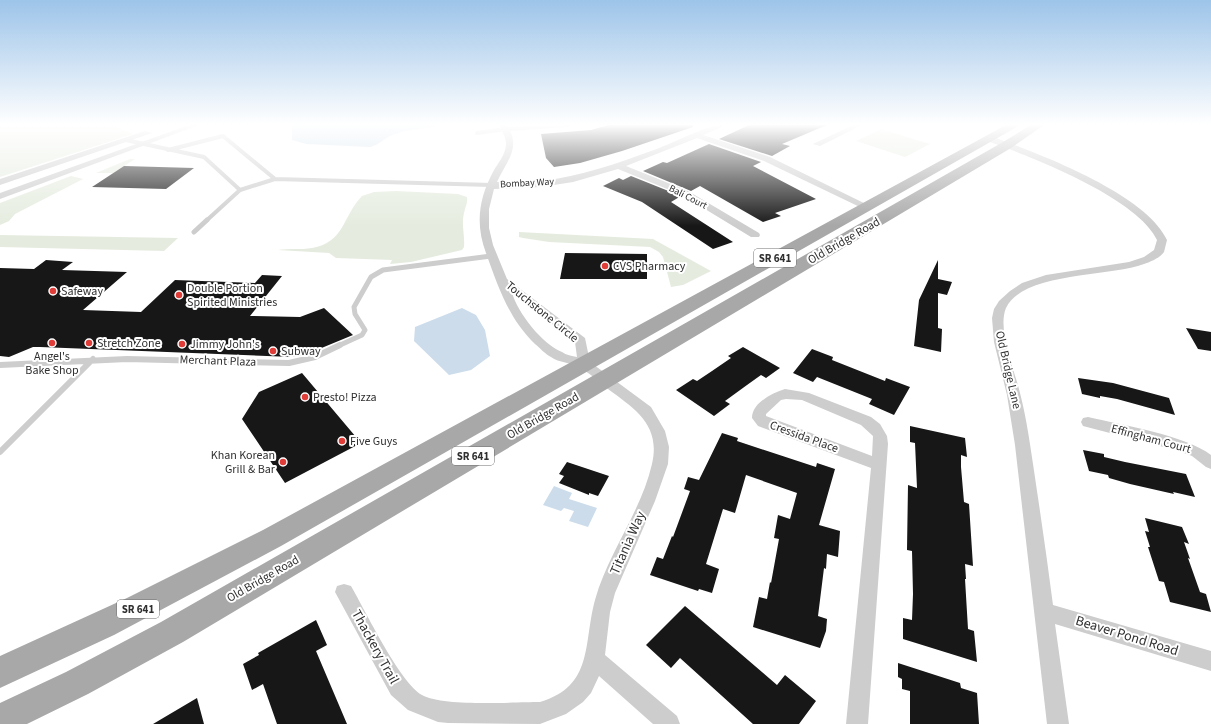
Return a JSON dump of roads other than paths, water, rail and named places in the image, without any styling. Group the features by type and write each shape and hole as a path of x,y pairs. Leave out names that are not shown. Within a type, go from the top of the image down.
{"main road":[{"name":"Old Bridge Road","path":"0,672 74,640 166,595 279,534 954,159"},
{"name":"Old Bridge Road","path":"0,720 77,683 172,632 983,159"}],"street":[{"path":"0,182 70,159"},
{"path":"0,196 101,159"},
{"name":"Touchstone Circle","path":"502,280 581,341 584,364 556,355 548,349 514,310 491,256 484,225 484,210 492,185 505,159"},
{"name":"Bombay Way","path":"492,185 523,185 573,179 637,159"},
{"path":"765,159 867,207"},
{"name":"Old Bridge Lane","path":"1043,159 1056,164 1112,195 1152,222 1162,237 1162,246 1158,252 1137,264 1117,269 1068,274 1030,283 1008,298 999,314 998,335 1014,391 1025,458 1058,724"},
{"name":"Bali Court","path":"618,166 690,196 755,235"},
{"name":"Titania Way","path":"584,364 646,410 658,431 661,452 660,464 647,502 606,593 601,612 595,659"},
{"name":"Cressida Place","path":"857,724 881,444 880,436 875,428 866,421 796,394 785,394 776,397 759,412 759,418 763,422 879,465"},
{"name":"Effingham Court","path":"1088,422 1183,446 1197,452 1211,463"},
{"name":"Thackery Trail","path":"344,592 398,688 415,703 438,711 540,713 560,707 576,695 584,686 595,659"},
{"name":"Beaver Pond Road","path":"1043,611 1211,661"},
{"path":"595,659 669,724"}],"lane":[{"path":"205,159 240,190"},
{"path":"251,159 275,179"},
{"path":"194,232 240,190 275,179 492,185"},
{"name":"Merchant Plaza","path":"0,365 93,359 289,363 307,360 362,335 365,330 364,325 354,313 354,307 373,274 383,270 491,256"},
{"path":"0,452 93,359"}],"water":[{"path":"462,308 476,315 485,330 490,356 471,370 449,375 414,341 415,327"},
{"path":"554,486 572,493 569,499 597,508 588,527 569,521 574,511 564,508 561,511 543,505"}],"place":[{"name":"CVS Pharmacy","path":"605,266"},
{"name":"Safeway","path":"53,291"},
{"name":"Double Portion Spirited Ministries","path":"179,295"},
{"name":"Angel's Bake Shop","path":"52,343"},
{"name":"Stretch Zone","path":"89,343"},
{"name":"Jimmy John's","path":"182,344"},
{"name":"Subway","path":"273,351"},
{"name":"Presto! Pizza","path":"305,397"},
{"name":"Five Guys","path":"342,441"},
{"name":"Khan Korean Grill & Bar","path":"283,462"}]}
